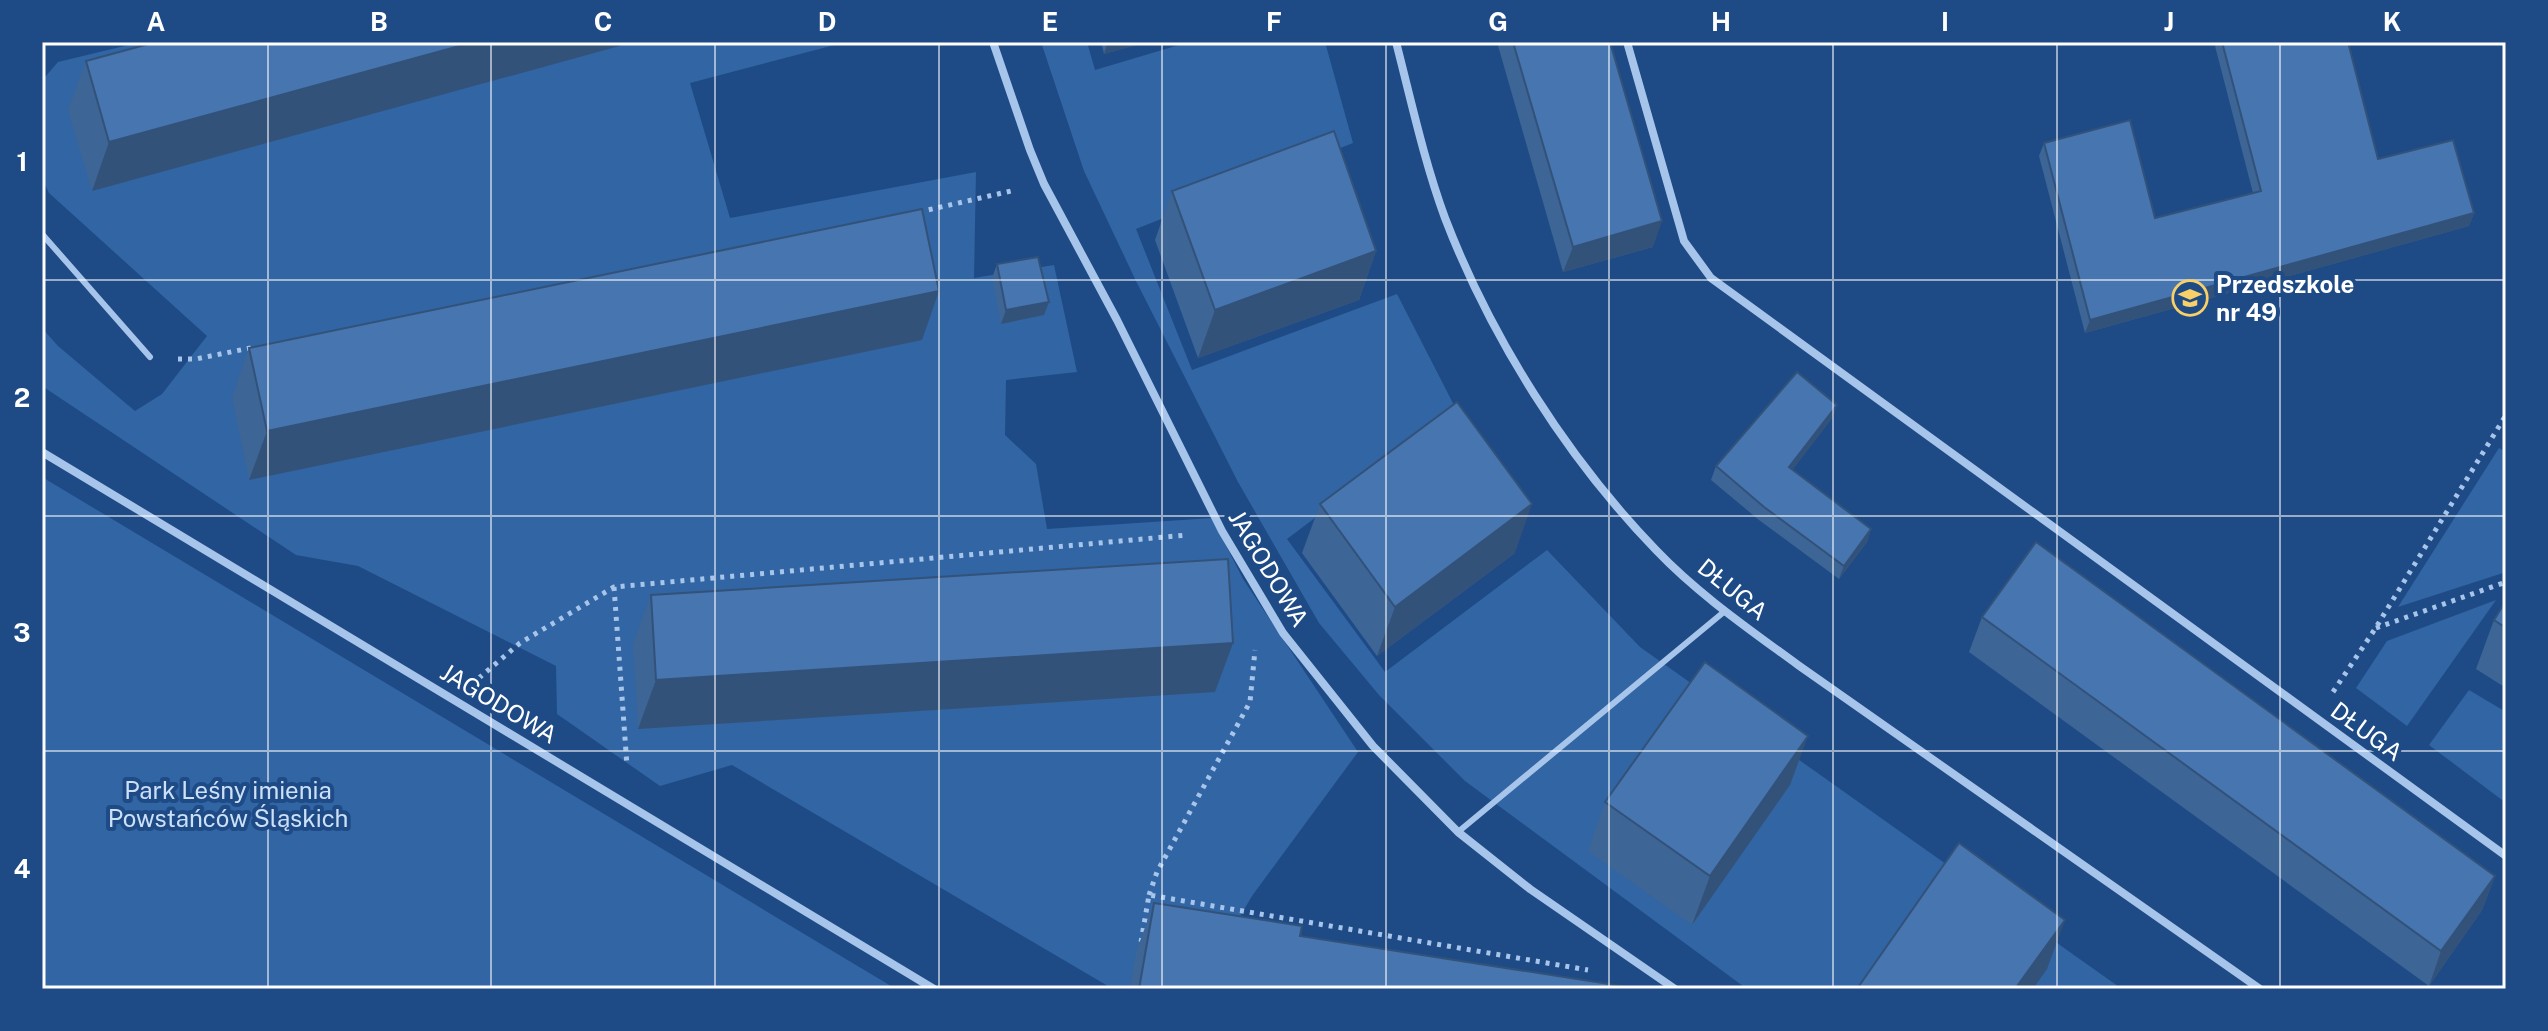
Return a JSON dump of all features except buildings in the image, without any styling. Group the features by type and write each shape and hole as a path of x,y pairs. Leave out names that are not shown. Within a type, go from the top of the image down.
{"street":[{"name":"JAGODOWA","path":"993,42 1044,184 1117,320 1222,531 1283,633 1373,746 1458,832 1530,889 1675,989"},
{"name":"DŁUGA","path":"1396,42 1423,148 1445,217 1507,346 1544,408 1591,475 1657,552 1725,611 2260,989"},
{"name":"DŁUGA","path":"1627,42 1684,241 1711,278 2506,856"},
{"name":"JAGODOWA","path":"42,452 934,989"}],"lane":[{"path":"42,234 150,357"},
{"path":"1458,832 1725,611"}],"path":[{"path":"906,215 1044,184"},
{"path":"150,357 196,359 268,345"},
{"path":"2316,719 2506,415"},
{"path":"2497,429 2506,435"},
{"path":"454,699 520,643 614,587 1222,531"},
{"path":"2375,629 2506,582"},
{"path":"611,795 627,770 614,587"},
{"path":"1141,942 1149,895 1157,872 1250,702 1260,595"},
{"path":"1149,895 1590,971"}],"green space":[{"path":"141,42 846,42 690,83 730,218 976,172 974,278 1054,265 1077,372 1006,380 1005,435 1036,464 1047,529 1212,518 1243,579 1358,752 1252,896 1235,925 1528,989 1113,989 732,765 660,786 557,714 556,666 358,566 296,555 42,386 42,328 58,346 135,411 162,394 207,336 49,193 42,178 42,87 45,77 58,62"},
{"path":"1041,42 1087,42 1095,70 1189,42 1325,42 1353,143 1136,229 1192,370 1397,294 1457,411 1287,539 1385,672 1547,550 1640,647 2122,989 1747,989 1465,781 1379,695 1319,623 1238,482 1084,171"},
{"path":"2499,448 2506,452 2506,572 2398,607"},
{"name":"Park Leśny imienia Powstańców Śląskich","path":"42,477 896,989 42,989"},
{"path":"2496,600 2407,726 2356,688 2387,641"},
{"path":"2469,690 2506,712 2506,803 2429,745"}],"place":[{"name":"Przedszkole nr 49","path":"2190,298"}]}
